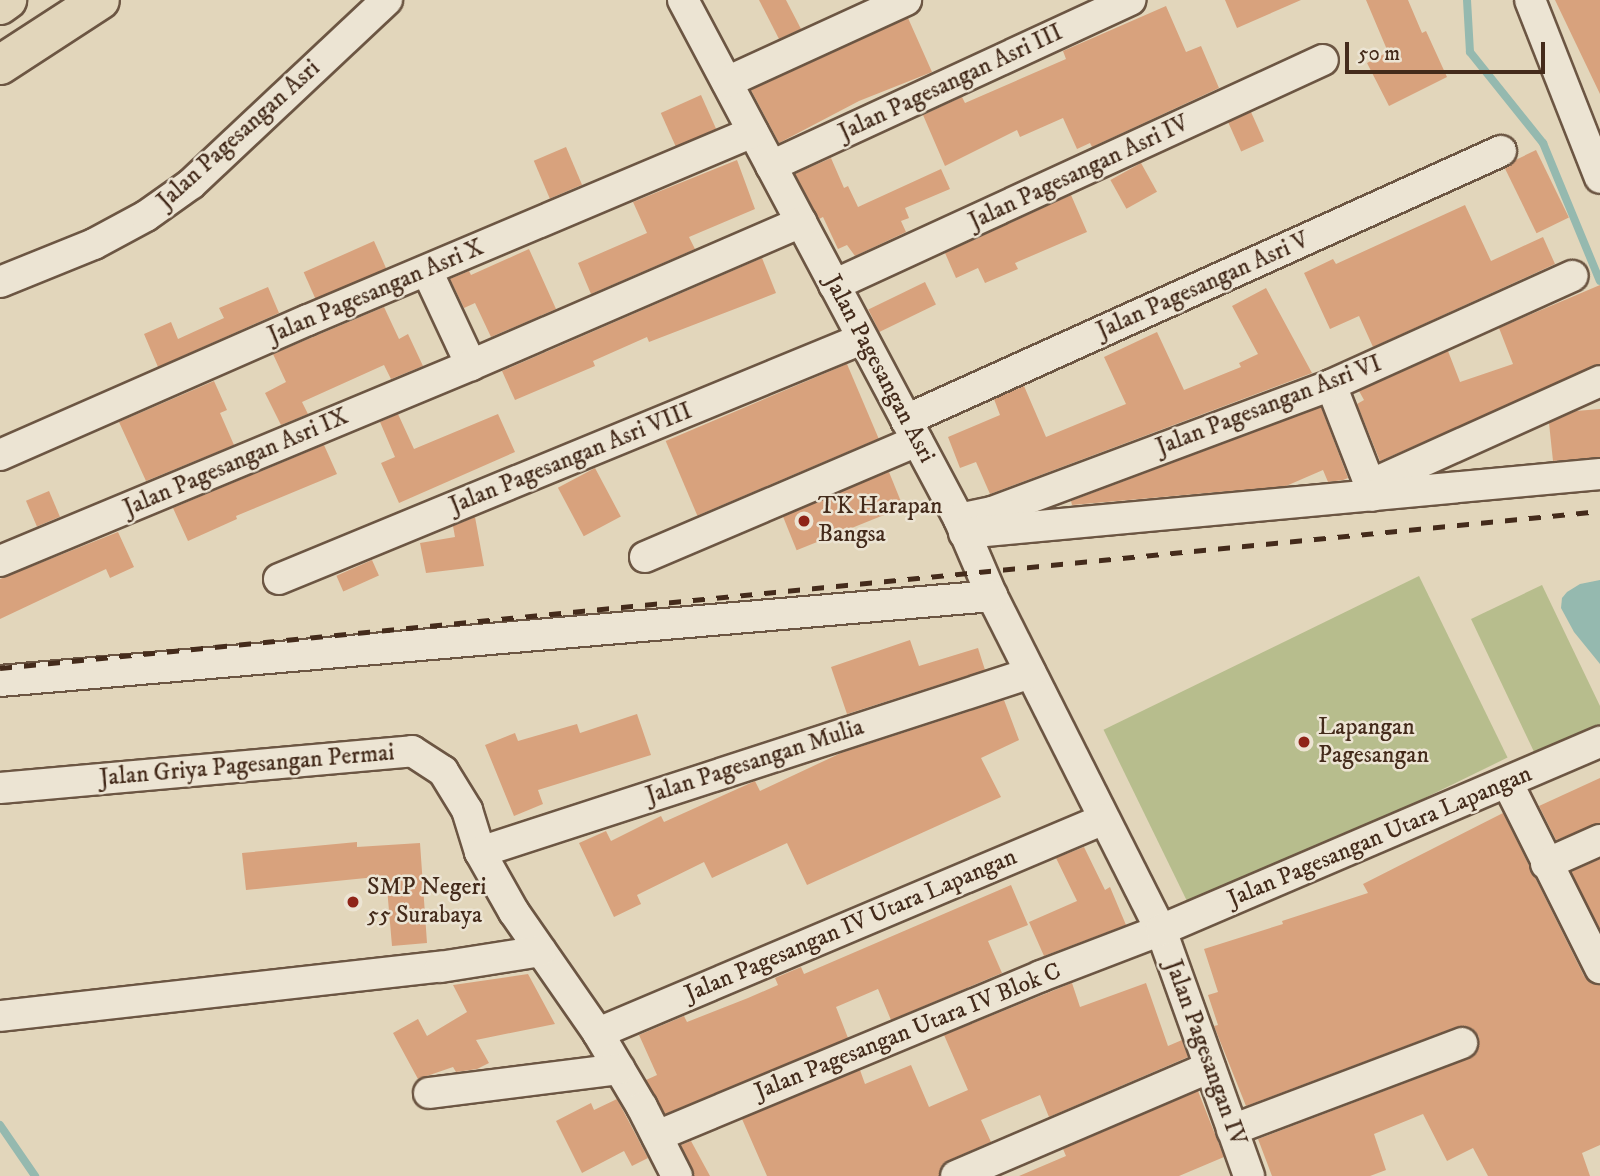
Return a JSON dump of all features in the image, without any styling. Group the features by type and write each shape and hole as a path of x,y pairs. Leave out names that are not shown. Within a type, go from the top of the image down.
{"highway":[{"path":"0,5 7,0"},
{"path":"0,65 100,0"}],"street":[{"name":"Jalan Pagesangan Asri","path":"0,282 94,244 146,216 191,184 387,0"},
{"name":"Jalan Pagesangan Asri","path":"683,0 961,526 992,596 1161,930"},
{"path":"727,82 906,0"},
{"name":"Jalan Pagesangan Asri III","path":"771,166 1132,0"},
{"path":"1530,0 1600,178"},
{"name":"Jalan Pagesangan Asri IV","path":"834,285 1323,60"},
{"name":"Jalan Pagesangan Asri X","path":"0,455 753,132"},
{"name":"Jalan Pagesangan Asri V","path":"645,557 1501,152"},
{"name":"Jalan Pagesangan Asri IX","path":"0,561 471,365 801,222"},
{"path":"427,271 471,365"},
{"name":"Jalan Pagesangan Asri VI","path":"961,526 1331,385 1572,275"},
{"name":"Jalan Pagesangan Asri VIII","path":"279,579 862,338"},
{"path":"1371,491 1600,381"},
{"path":"1331,385 1371,491"},
{"path":"961,526 1600,474"},
{"path":"0,681 992,596"},
{"name":"Jalan Pagesangan Mulia","path":"480,852 1031,673"},
{"name":"Jalan Pagesangan Utara Lapangan","path":"1161,930 1508,784 1600,742"},
{"name":"Jalan Griya Pagesangan Permai","path":"0,788 412,751 443,771 467,810 480,852 514,912 598,1033 677,1176"},
{"path":"1508,784 1600,968"},
{"name":"Jalan Pagesangan IV Utara Lapangan","path":"598,1033 1104,818"},
{"path":"1546,864 1600,840"},
{"name":"Jalan Pagesangan IV","path":"1161,930 1249,1176"},
{"name":"Jalan Pagesangan Utara IV Blok C","path":"656,1136 1041,976 1161,930"},
{"path":"0,1016 440,967 541,951"},
{"path":"1232,1130 1462,1043"},
{"path":"957,1176 1210,1067"},
{"path":"429,1093 619,1069"}],"green space":[{"name":"Lapangan Pagesangan","path":"1419,576 1508,758 1192,911 1104,730"},
{"path":"1542,585 1600,706 1600,726 1536,756 1471,619"}],"water":[{"path":"1600,580 1600,664 1574,632 1561,608 1562,598 1567,592 1580,584"}],"building":[{"path":"759,0 786,0 801,29 779,39"},
{"path":"1225,0 1301,0 1237,28"},
{"path":"1366,0 1408,0 1422,33 1426,31 1447,77 1389,106 1367,63 1388,52"},
{"path":"1555,0 1600,0 1600,94"},
{"path":"1166,6 1186,52 1201,46 1219,88 1092,147 1090,143 1077,149 1063,118 1020,137 1017,130 945,166 923,115 962,97 965,103 1066,59 1063,51"},
{"path":"908,18 932,72 859,101 779,143 751,90"},
{"path":"701,95 716,129 676,147 661,113"},
{"path":"1251,112 1264,141 1241,151 1228,122"},
{"path":"566,147 582,185 550,198 534,161"},
{"path":"1536,150 1569,217 1537,233 1504,166"},
{"path":"831,158 844,188 848,186 858,207 941,169 950,189 905,208 909,218 901,221 906,232 855,256 847,245 838,249 823,217 819,219 795,174"},
{"path":"737,160 755,209 689,237 695,249 591,294 578,263 647,233 633,202"},
{"path":"1141,163 1157,192 1126,209 1110,180"},
{"path":"1071,195 1087,232 1015,263 1018,269 985,283 978,268 956,278 945,253"},
{"path":"1465,205 1491,261 1543,237 1555,264 1373,347 1359,316 1330,329 1304,273 1333,259 1336,264"},
{"path":"374,241 386,268 316,300 304,272"},
{"path":"529,249 556,309 491,337 475,303 464,308 450,279 469,271 471,275"},
{"path":"762,258 776,293 649,342 647,337 593,361 595,366 515,400 502,371"},
{"path":"925,282 936,304 879,332 868,310"},
{"path":"1600,285 1600,364 1380,461 1357,404 1364,400 1359,391 1448,351 1460,382 1513,364 1499,328"},
{"path":"268,287 279,313 158,367 144,334 171,322 178,339 224,318 219,308"},
{"path":"1266,288 1312,373 990,494 976,462 960,468 948,437 1000,415 994,399 1024,386 1046,437 1126,404 1104,357 1157,332 1184,390 1241,367 1239,363 1258,354 1232,306"},
{"path":"384,307 399,339 408,334 423,366 391,379 384,365 302,402 308,414 281,425 265,393 286,382 273,354"},
{"path":"847,364 879,439 697,516 666,441"},
{"path":"214,381 227,410 220,413 234,445 146,481 119,422"},
{"path":"1321,407 1348,478 1343,480 1328,482 1323,470 1286,486 1072,505 1071,501"},
{"path":"1600,409 1600,457 1553,461 1549,423 1576,411"},
{"path":"398,414 414,449 498,414 515,452 399,503 381,463 395,457 380,422"},
{"path":"324,445 337,474 236,516 237,519 188,541 173,508"},
{"path":"595,468 621,517 584,536 558,488"},
{"path":"889,472 903,507 797,550 782,515"},
{"path":"49,491 60,517 37,527 26,501"},
{"path":"475,517 484,566 426,573 420,543 455,537 453,526"},
{"path":"118,532 134,567 110,578 106,569 0,619 0,579"},
{"path":"372,560 379,576 343,591 336,576"},
{"path":"910,640 919,666 978,648 985,670 847,714 831,667"},
{"path":"1004,700 1019,740 981,758 1001,797 807,885 787,843 712,878 704,862 637,895 641,904 614,917 579,843 606,831 611,841 661,816 664,822 755,781 760,791 841,753"},
{"path":"637,714 651,755 538,790 543,804 514,816 485,745 515,733 518,741 577,724 580,733"},
{"path":"1600,778 1600,823 1556,840 1539,806"},
{"path":"1503,813 1584,976 1591,983 1600,985 1600,1145 1582,1153 1590,1176 1488,1176 1473,1148 1447,1161 1423,1114 1374,1134 1386,1170 1370,1176 1272,1176 1258,1139 1468,1059 1476,1054 1479,1037 1473,1029 1456,1027 1246,1106 1214,1026 1218,1025 1208,995 1218,992 1204,949 1368,893 1363,884"},
{"path":"357,842 357,847 420,843 427,943 392,946 386,876 246,890 242,853"},
{"path":"1084,847 1105,890 1110,887 1126,925 1044,956 1029,922 1077,901 1056,858"},
{"path":"1600,859 1600,929 1571,872"},
{"path":"1011,885 1028,925 988,941 1002,973 891,1020 878,989 836,1007 848,1038 665,1114 646,1080 657,1075 639,1035 684,1016 687,1022 748,998 778,985 775,978 801,967 804,974"},
{"path":"528,974 555,1024 476,1040 489,1063 477,1069 456,1072 453,1067 418,1079 393,1033 418,1019 427,1036 467,1012 453,985"},
{"path":"1072,983 1080,1007 1146,983 1168,1046 1182,1040 1188,1057 1049,1117 1040,1095 981,1120 991,1142 949,1160 942,1166 939,1176 767,1176 742,1119 860,1070 865,1084 911,1065 929,1107 968,1090 944,1035"},
{"path":"1198,1091 1224,1157 1179,1176 1019,1176 1066,1156 1063,1149"},
{"path":"617,1099 648,1158 632,1166 624,1151 582,1173 556,1121 591,1103 594,1110"},
{"path":"691,1141 710,1176 694,1176 681,1145"}],"waterway":[{"path":"1467,0 1470,52 1543,143 1600,281"},
{"path":"0,1125 35,1176"}],"railway":[{"path":"0,668 1600,511"}],"place":[{"name":"TK Harapan Bangsa","path":"804,521"},
{"name":"Lapangan Pagesangan","path":"1304,742"},
{"name":"SMP Negeri 55 Surabaya","path":"353,902"}]}
